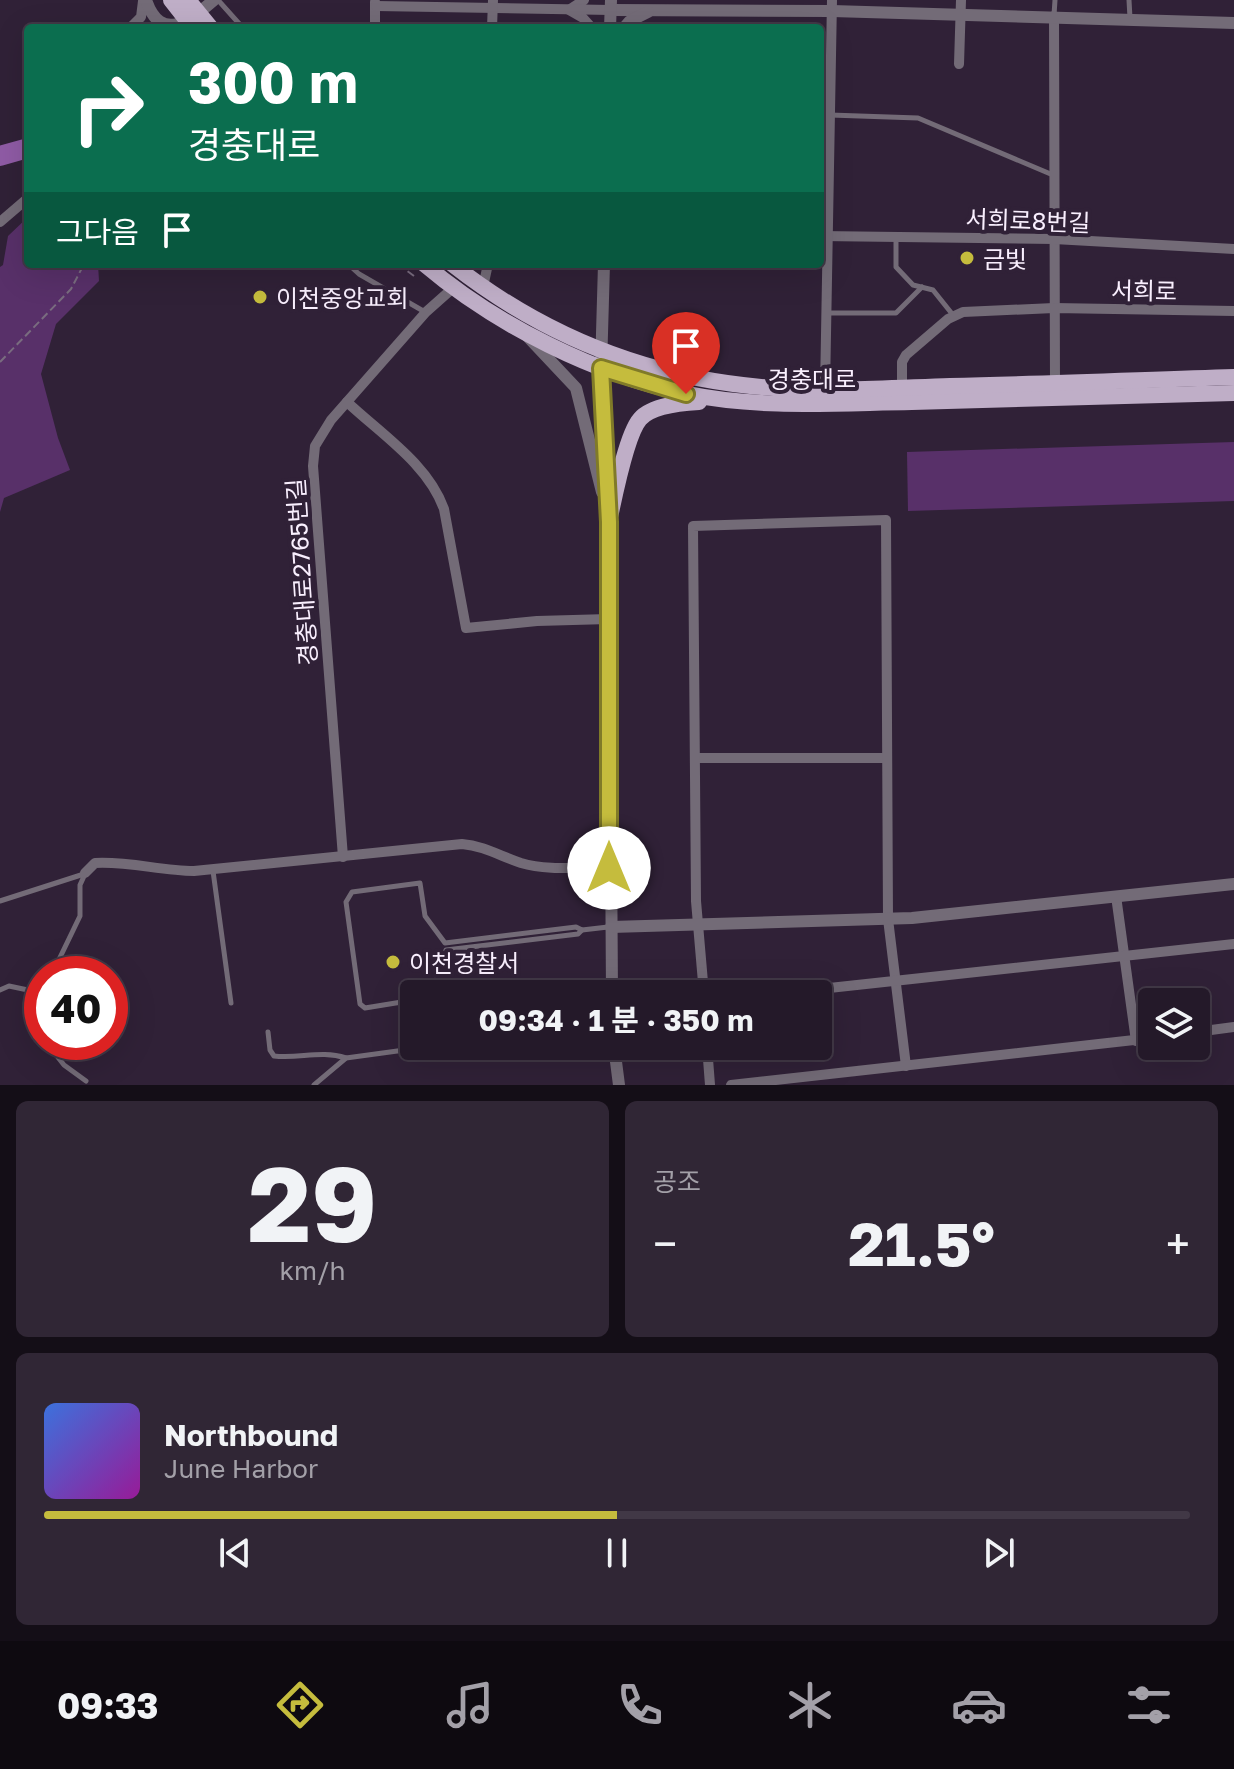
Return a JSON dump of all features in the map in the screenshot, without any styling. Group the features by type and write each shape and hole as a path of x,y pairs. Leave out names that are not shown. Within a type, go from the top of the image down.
{"main road":[{"path":"171,0 194,14"},
{"name":"경충대로","path":"457,268 602,360 732,384 825,390 1234,377"},
{"name":"경충대로","path":"419,270 520,329 686,394 732,401 840,403 1234,393"},
{"path":"609,522 632,433 640,418 656,410 684,403 732,401"}],"street":[{"path":"179,24 192,20 205,0"},
{"path":"194,14 216,0"},
{"path":"569,10 584,0"},
{"path":"633,0 650,10"},
{"path":"959,64 961,0"},
{"path":"145,1 155,17 168,24"},
{"path":"134,24 141,17 145,1"},
{"path":"375,24 375,3 492,4 569,10 611,5 650,10 704,6 832,5 960,15 1234,23"},
{"path":"825,390 824,236 832,5"},
{"path":"569,10 588,24"},
{"path":"627,24 650,10"},
{"path":"1054,16 1055,384"},
{"path":"0,222 24,201"},
{"name":"서희로8번길","path":"824,236 1054,239 1234,249"},
{"path":"483,287 487,268"},
{"path":"604,268 602,360 609,522 612,980"},
{"name":"경충대로2765번길","path":"343,857 313,466 315,446 347,402 426,312 453,288"},
{"name":"서희로","path":"953,315 1054,308 1234,311"},
{"path":"902,388 902,362 906,355 953,315"},
{"path":"520,329 576,388 609,522"},
{"path":"347,402 427,475 438,492 444,509 466,628 537,621 609,619"},
{"path":"703,980 696,901 693,526 886,520 888,919 906,1066"},
{"path":"695,758 887,758"},
{"path":"85,873 95,863 113,862 172,871 213,870 462,844 479,845 522,863 546,867 609,868"},
{"path":"611,927 888,919 1234,884"},
{"path":"731,1085 1136,1041 1116,896"},
{"path":"832,988 1234,944"},
{"path":"1210,1030 1234,1027"},
{"path":"616,1060 619,1085"},
{"path":"708,1060 710,1085"}],"lane":[{"path":"216,0 239,24"},
{"path":"1054,16 1055,0"},
{"path":"1129,0 1130,19"},
{"path":"830,115 918,118 1053,175"},
{"path":"896,237 896,267 913,285 933,290 953,315"},
{"path":"352,268 426,312"},
{"path":"826,313 896,313 922,287"},
{"path":"213,870 231,1003"},
{"path":"0,901 85,873"},
{"path":"61,956 80,916 80,885 85,873"},
{"path":"400,1002 365,1008 360,1004 346,902 352,892 420,883 425,916 445,943 576,927 582,930 611,927"},
{"path":"436,980 446,950 578,934 582,930"},
{"path":"0,990 9,986 24,989"},
{"path":"268,1032 270,1050 274,1056 318,1053 346,1058 400,1051"},
{"path":"314,1085 322,1082 346,1058"},
{"path":"60,1060 86,1081"}],"path":[{"path":"0,362 71,289 82,268"}],"shaded area":[{"path":"24,221 24,268 98,268 99,281 56,324 41,374 70,470 4,498 0,512 0,267 3,265 8,236"},
{"path":"1234,442 1234,501 908,511 907,452"}],"waterway":[{"path":"0,156 24,149"}],"place":[{"name":"금빛","path":"967,258"},
{"name":"이천중앙교회","path":"260,297"},
{"name":"이천경찰서","path":"393,962"}],"route":[{"path":"609,868 609,522 601,368 686,394"}]}
